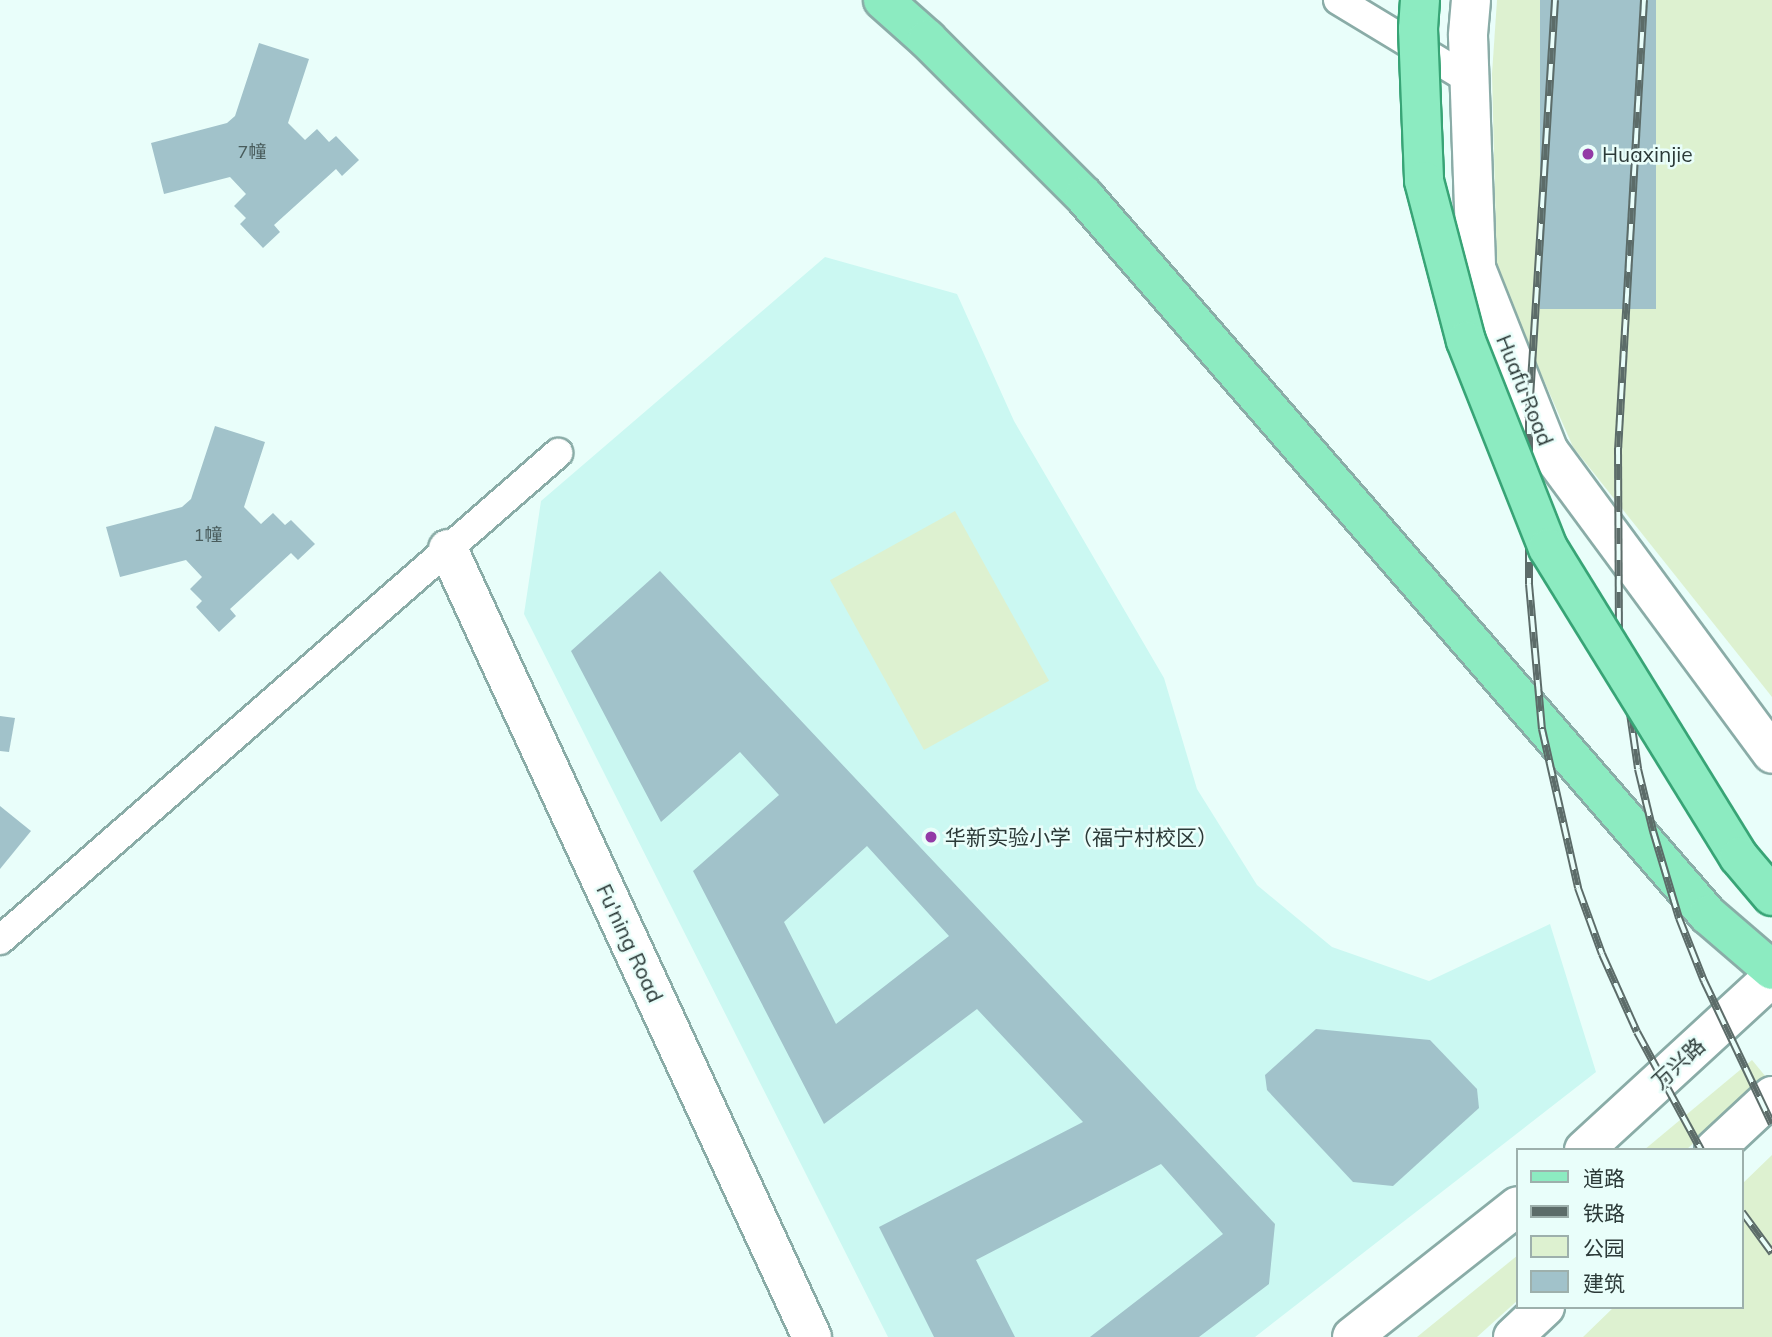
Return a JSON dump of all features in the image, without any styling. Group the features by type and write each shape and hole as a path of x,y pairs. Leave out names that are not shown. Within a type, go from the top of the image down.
{"main road":[{"path":"884,0 927,39 1083,196 1708,915 1772,970"},
{"path":"1420,0 1418,29 1424,181 1466,341 1548,548 1739,857 1772,896"}],"street":[{"path":"1338,0 1470,80"},
{"name":"Huafu Road","path":"1471,0 1470,80 1476,268 1549,451 1772,754"},
{"path":"0,940 558,453"},
{"name":"Fu'ning Road","path":"448,549 812,1337"},
{"name":"万兴路","path":"1586,1148 1772,977"},
{"path":"1716,1148 1772,1096"},
{"path":"1352,1337 1516,1208"},
{"path":"1513,1337 1543,1309"}],"shaded area":[{"name":"华新实验小学（福宁村校区）","path":"825,257 957,294 1014,421 1164,678 1197,789 1257,885 1332,947 1429,981 1550,924 1596,1072 1255,1337 888,1337 524,614 541,501"}],"green space":[{"path":"1497,0 1772,0 1772,697 1573,447 1497,273 1492,74"},
{"path":"955,511 1049,681 924,750 830,580"},
{"path":"1752,1060 1766,1077 1688,1148 1646,1148"},
{"path":"1772,1155 1772,1337 1583,1337 1612,1309 1744,1309 1744,1182"},
{"path":"1516,1257 1516,1302 1477,1337 1417,1337"}],"building":[{"name":"Huaxinjie","path":"1540,0 1656,0 1656,309 1540,309"},
{"path":"259,43 309,59 288,123 305,140 317,129 329,142 336,136 359,160 342,176 336,169 274,225 280,232 263,248 240,224 246,218 234,206 246,194 230,177 164,194 151,143 227,123 235,116"},
{"path":"215,426 265,442 244,507 261,524 273,513 285,525 291,520 315,544 298,560 291,553 230,609 236,616 219,632 196,607 202,601 190,589 202,577 186,560 120,577 106,527 182,507 191,499"},
{"path":"660,571 1275,1224 1269,1284 1199,1337 1090,1337 1223,1234 1161,1164 976,1260 1015,1337 934,1337 879,1227 1083,1122 977,1009 824,1124 693,871 779,795 740,752 661,822 571,651","holes":["867,846 949,936 836,1024 784,922"]},
{"path":"0,716 15,718 9,752 0,751"},
{"path":"0,806 31,831 0,869"},
{"path":"1316,1029 1430,1040 1477,1089 1479,1108 1393,1186 1353,1182 1267,1090 1265,1075"}],"railway":[{"path":"1555,0 1529,418 1529,584 1542,729 1578,888 1602,954 1637,1032 1700,1148"},
{"path":"1644,0 1618,448 1619,638 1638,769 1679,918 1704,981 1772,1124"},
{"path":"1744,1215 1772,1253"}],"place":[{"name":"Huaxinjie","path":"1588,154"},
{"name":"华新实验小学（福宁村校区）","path":"931,837"}]}
